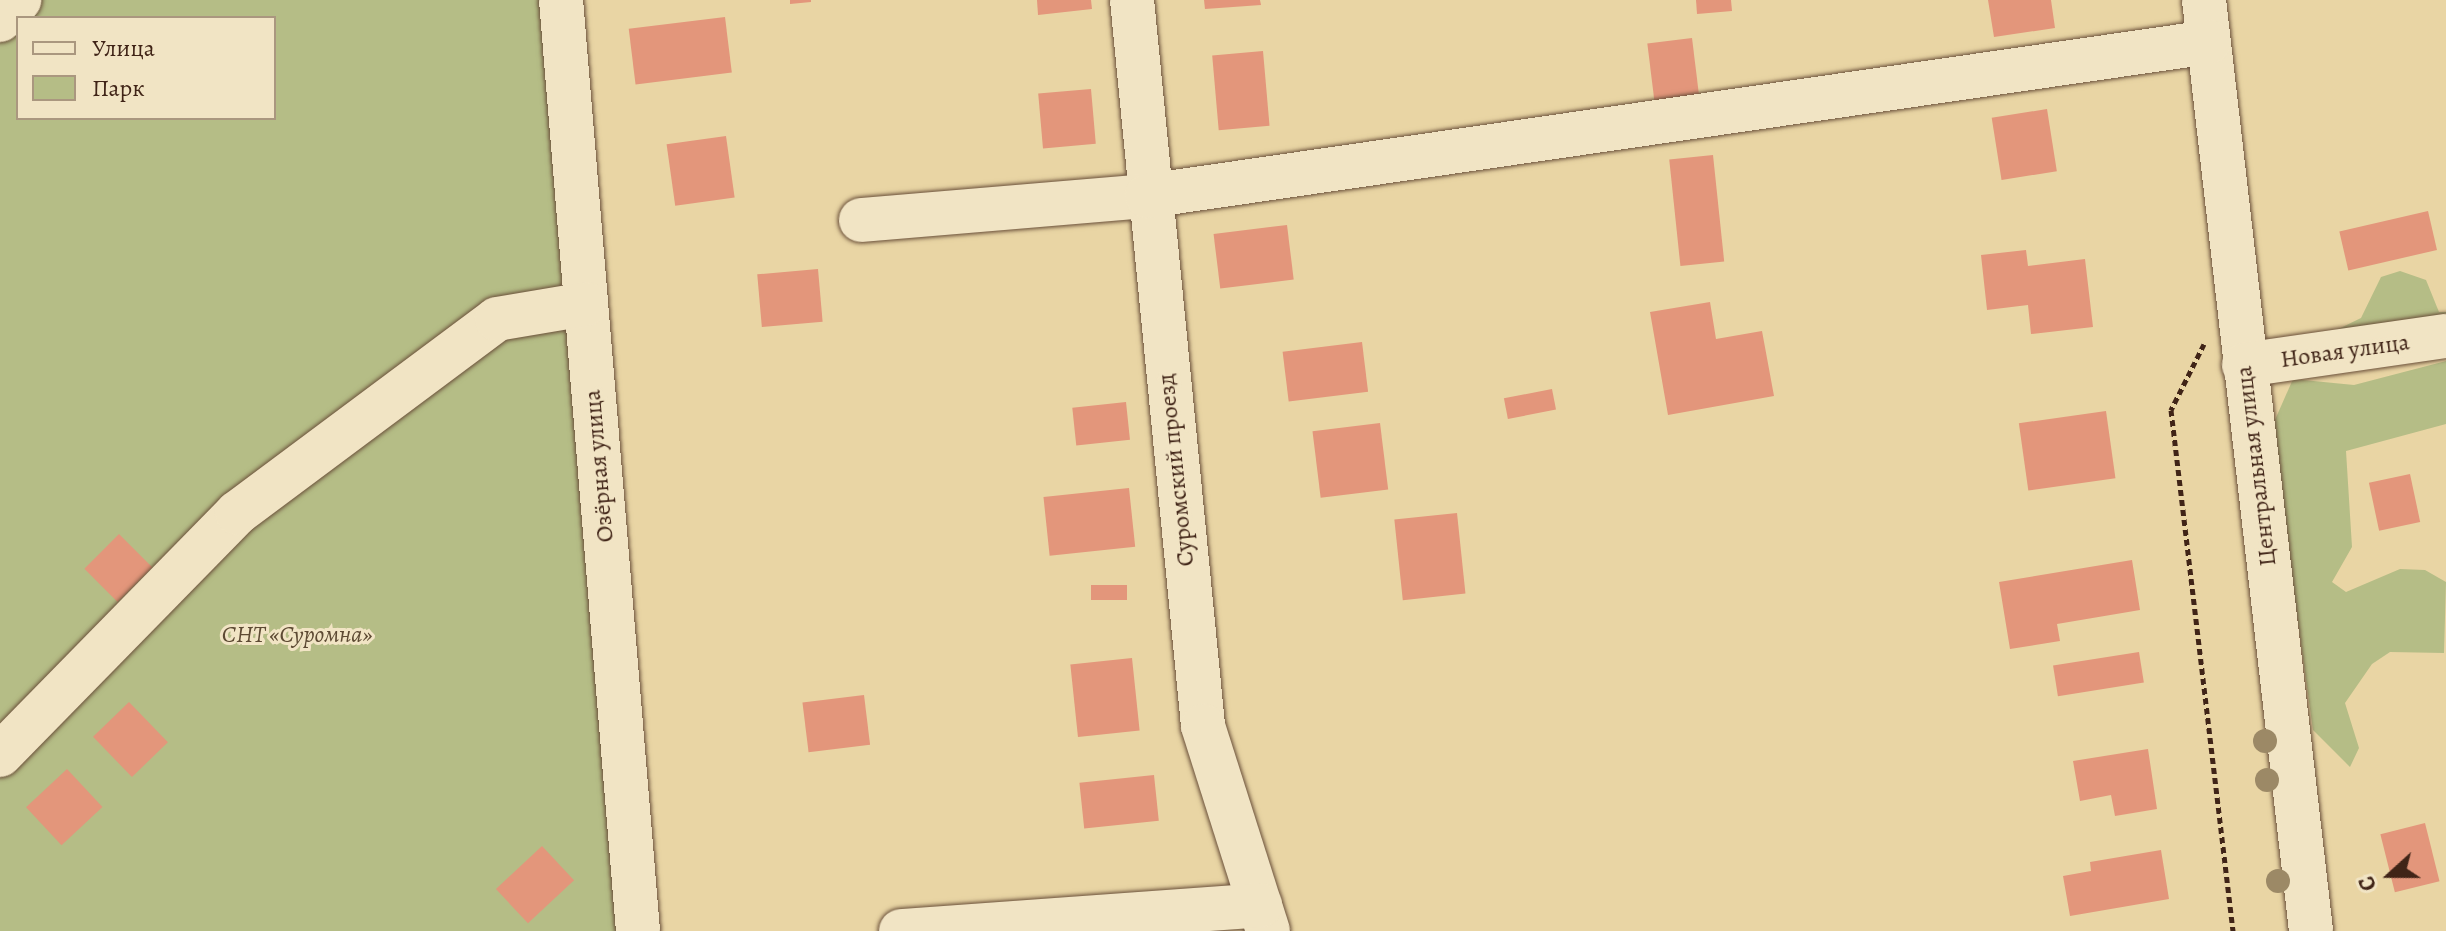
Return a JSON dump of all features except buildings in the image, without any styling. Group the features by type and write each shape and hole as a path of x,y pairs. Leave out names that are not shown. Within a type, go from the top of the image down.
{"street":[{"path":"0,20 19,0"},
{"name":"Озёрная улица","path":"561,0 638,931"},
{"name":"Суромский проезд","path":"1132,0 1147,196 1203,726 1264,918"},
{"path":"861,220 1147,196 2207,21"},
{"name":"Центральная улица","path":"2207,21 2311,931"},
{"path":"0,755 237,513 497,319 586,304"},
{"name":"Новая улица","path":"2244,365 2446,336"},
{"path":"901,931 1264,918"}],"path":[{"path":"2233,931 2171,410 2197,353 2237,303"}],"green space":[{"name":"СНТ «Суромна»","path":"0,0 541,0 618,931 0,931"},
{"path":"2400,271 2426,280 2439,312 2446,312 2446,328 2324,336 2361,318 2381,277"},
{"path":"2446,361 2446,424 2346,451 2352,547 2332,582 2346,592 2400,569 2425,570 2446,582 2444,653 2390,652 2372,664 2345,703 2359,748 2350,767 2313,730 2271,429 2293,379 2354,385"}]}
